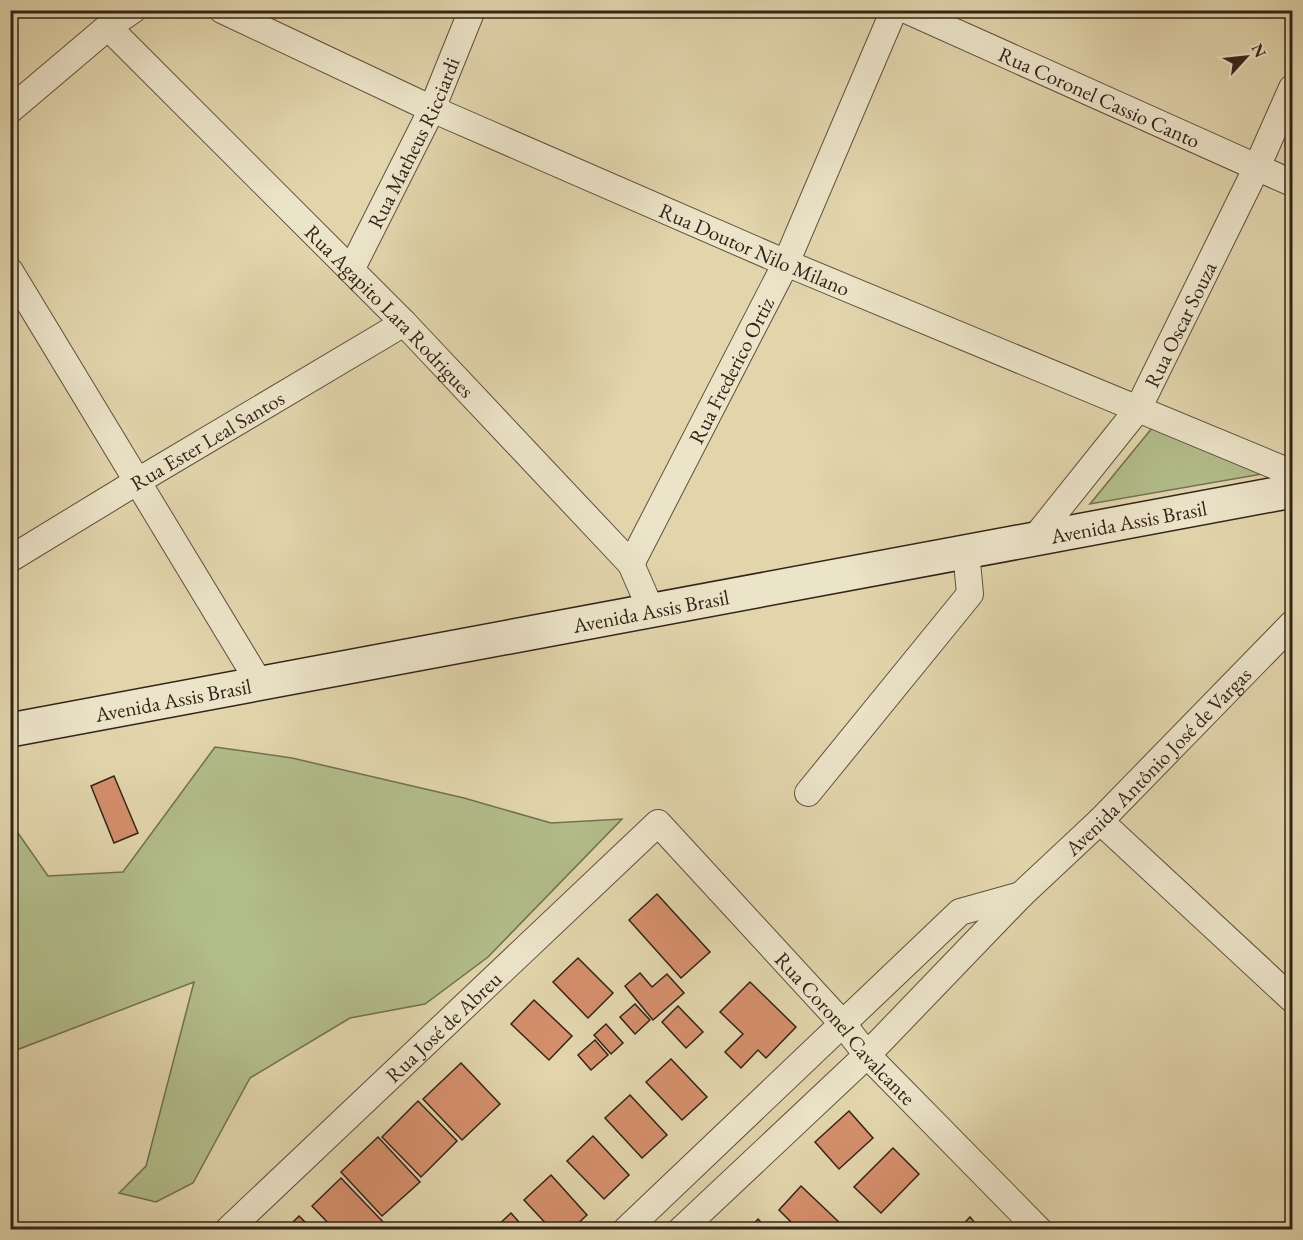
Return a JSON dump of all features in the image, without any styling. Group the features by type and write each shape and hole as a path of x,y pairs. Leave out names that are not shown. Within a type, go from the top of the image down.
{"main road":[{"name":"Avenida Assis Brasil","path":"10,730 1293,490"}],"street":[{"path":"10,110 108,27 133,10"},
{"name":"Rua Doutor Nilo Milano","path":"222,10 432,109 786,263 1293,473"},
{"name":"Rua Matheus Ricciardi","path":"351,270 432,109 472,10"},
{"name":"Rua Frederico Ortiz","path":"631,564 786,263 894,10"},
{"name":"Rua Coronel Cassio Canto","path":"906,10 1293,183"},
{"name":"Rua Agapito Lara Rodrigues","path":"108,27 404,323 631,564 651,610"},
{"name":"Rua Oscar Souza","path":"1034,539 1138,409 1257,167 1293,88"},
{"path":"10,271 260,684"},
{"name":"Rua Ester Leal Santos","path":"10,559 404,323"},
{"path":"808,793 970,594 966,552"},
{"name":"Avenida Antônio José de Vargas","path":"681,1230 867,1055 1021,895 1101,821 1293,624"},
{"path":"1101,821 1293,999"},
{"name":"Rua Coronel Cavalcante","path":"658,823 843,1024 867,1055 1039,1230"},
{"name":"Rua José de Abreu","path":"228,1230 658,823"},
{"name":"Avenida Antônio José de Vargas","path":"626,1230 960,912 1021,895"},
{"path":"917,954 941,978"}],"green space":[{"path":"1157,422 1274,472 1090,504"},
{"path":"215,747 292,758 464,798 551,823 622,819 488,957 425,1004 350,1018 250,1078 193,1183 156,1202 119,1193 146,1166 194,982 11,1054 11,823 48,876 123,872"}],"building":[{"path":"114,776 138,833 114,843 91,786"},
{"path":"657,894 710,952 681,978 629,920"},
{"path":"578,958 613,993 588,1018 553,982"},
{"path":"640,973 652,987 667,974 684,993 653,1020 625,986"},
{"path":"750,982 796,1027 766,1058 758,1050 741,1068 725,1052 743,1034 720,1012"},
{"path":"534,1000 572,1036 549,1060 511,1024"},
{"path":"635,1004 650,1020 635,1034 620,1017"},
{"path":"678,1006 703,1032 686,1048 662,1022"},
{"path":"606,1024 623,1043 611,1054 594,1035"},
{"path":"595,1040 608,1055 591,1070 578,1055"},
{"path":"671,1059 707,1097 682,1120 646,1082"},
{"path":"461,1063 500,1104 462,1140 423,1099"},
{"path":"630,1095 667,1135 642,1158 605,1118"},
{"path":"418,1101 457,1141 421,1177 382,1137"},
{"path":"849,1111 873,1138 839,1169 815,1142"},
{"path":"593,1136 629,1175 604,1199 567,1161"},
{"path":"378,1137 420,1182 382,1216 341,1172"},
{"path":"893,1148 919,1174 881,1213 854,1187"},
{"path":"551,1175 587,1215 571,1230 552,1230 524,1200"},
{"path":"341,1178 385,1224 379,1230 325,1230 330,1225 312,1206"},
{"path":"801,1186 841,1224 836,1230 799,1230 779,1210"},
{"path":"511,1213 526,1230 493,1230"},
{"path":"299,1216 313,1230 285,1230"},
{"path":"970,1217 981,1230 958,1230"},
{"path":"758,1219 768,1230 748,1230"}]}
